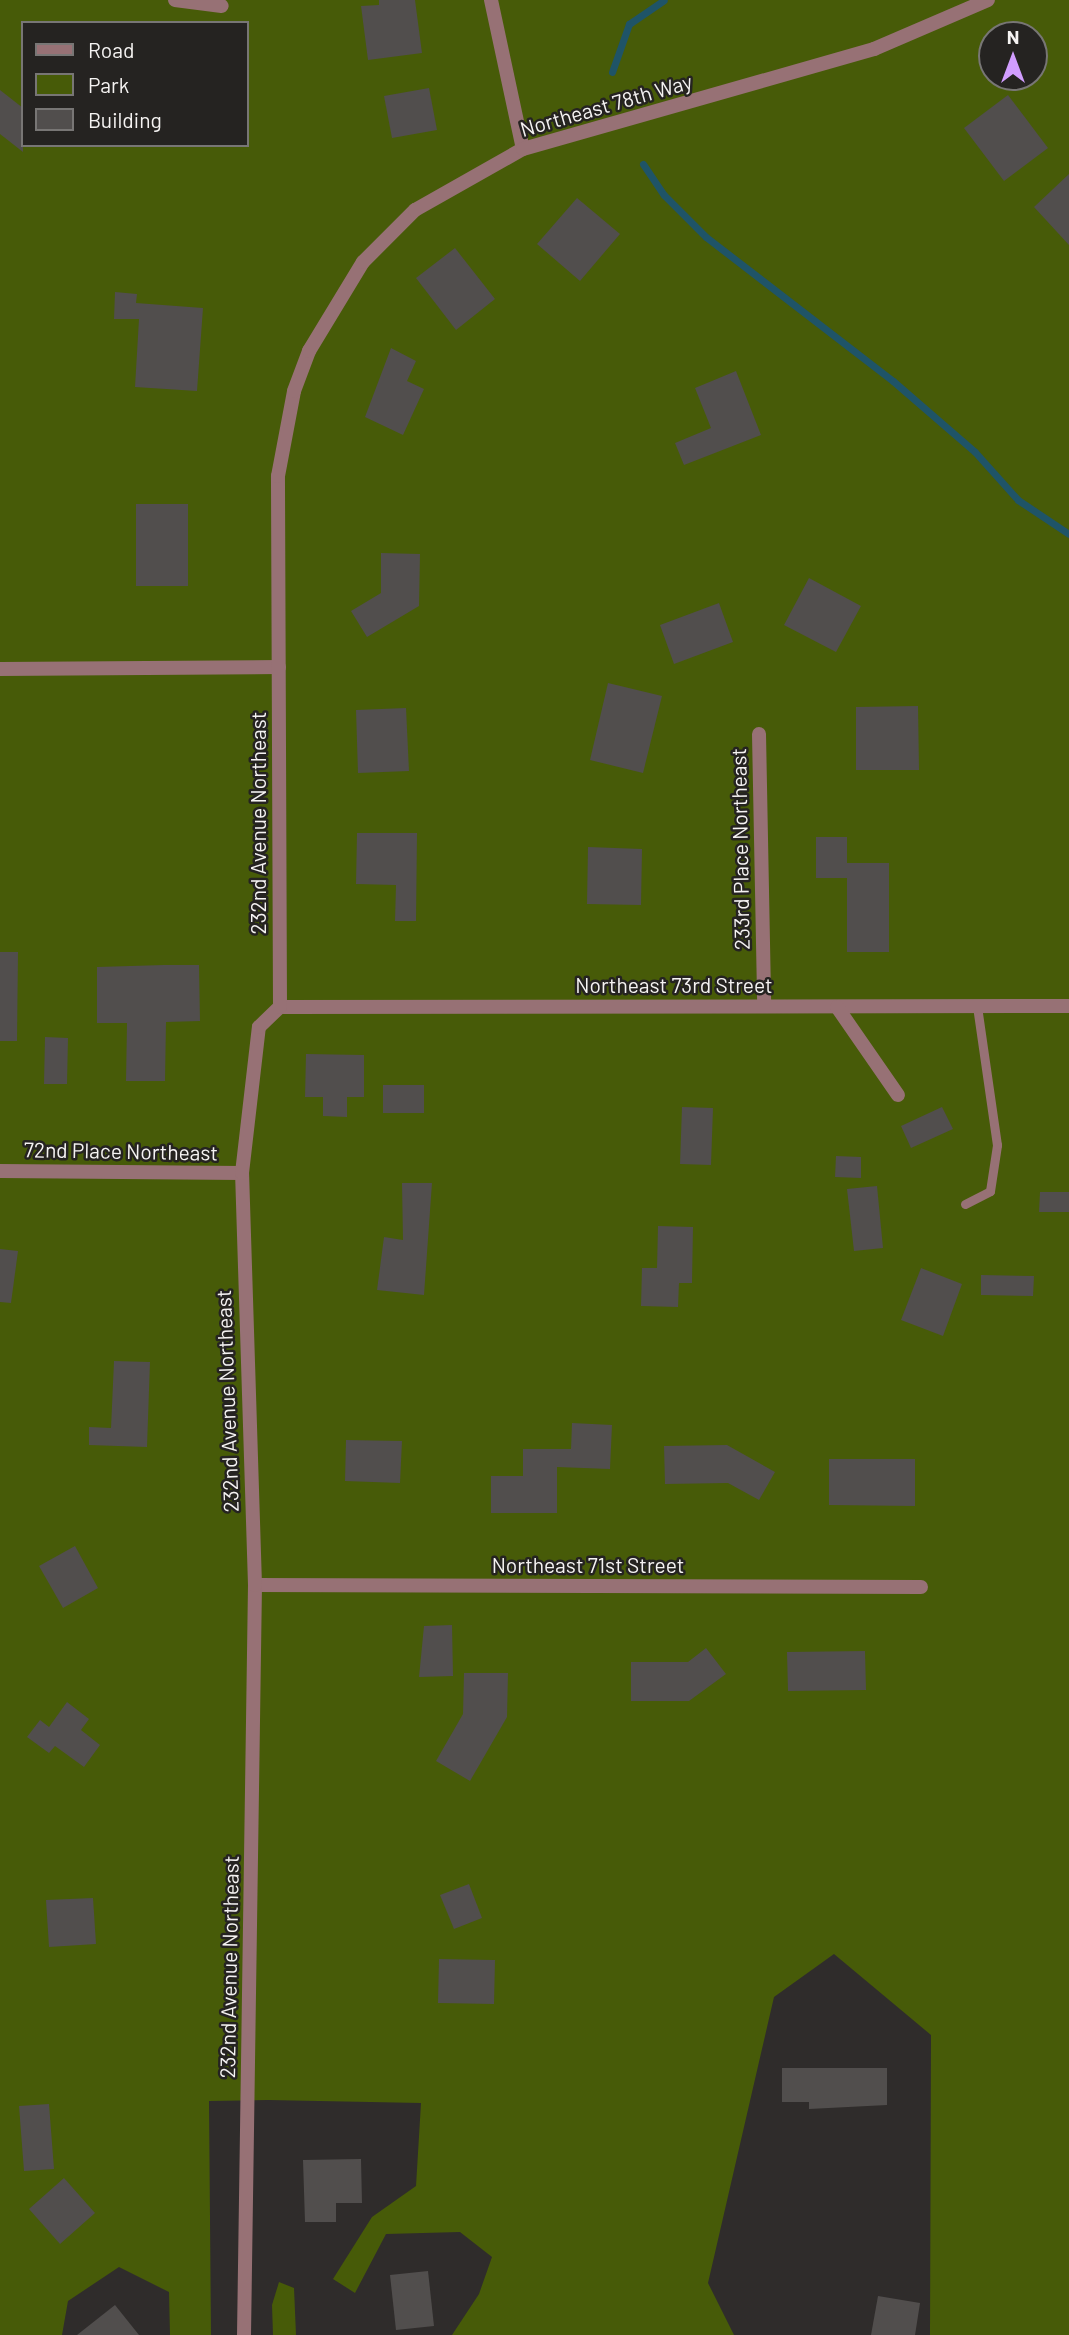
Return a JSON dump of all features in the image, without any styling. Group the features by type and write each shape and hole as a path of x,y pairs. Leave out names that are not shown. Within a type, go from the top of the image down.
{"street":[{"path":"174,0 222,6"},
{"path":"491,0 523,149"},
{"name":"Northeast 78th Way","path":"278,475 282,436 309,351 363,262 415,210 523,149 874,49 988,0"},
{"name":"232nd Avenue Northeast","path":"244,2335 255,1585 242,1173 259,1027 280,1007 278,475"},
{"path":"0,669 279,667"},
{"name":"233rd Place Northeast","path":"759,734 764,1005"},
{"name":"Northeast 73rd Street","path":"280,1007 1069,1006"},
{"path":"837,1007 898,1095"},
{"name":"72nd Place Northeast","path":"0,1171 242,1173"},
{"name":"Northeast 71st Street","path":"255,1585 921,1587"}],"lane":[{"path":"965,1204 990,1191 997,1145 977,1006"}],"green space":[{"path":"0,0 1069,0 1069,2335 930,2335 931,2035 834,1954 774,1997 708,2283 734,2335 452,2335 479,2294 492,2257 460,2232 386,2234 355,2293 333,2279 372,2217 416,2186 421,2103 209,2101 211,2335 170,2335 169,2292 119,2267 68,2301 62,2335 0,2335"},
{"path":"279,2282 294,2288 296,2335 273,2335 272,2305"}],"building":[{"path":"379,0 415,0 422,53 368,60 361,6 379,5"},
{"path":"429,88 437,130 392,138 384,96"},
{"path":"0,90 21,106 23,152 0,134"},
{"path":"1008,95 1048,148 1004,181 964,128"},
{"path":"1069,174 1069,245 1034,207"},
{"path":"577,198 620,234 580,281 537,244"},
{"path":"455,248 495,299 456,330 416,278"},
{"path":"115,292 137,294 136,303 203,308 197,391 135,387 139,319 114,319"},
{"path":"391,348 416,361 407,381 424,389 403,435 365,417"},
{"path":"736,371 761,435 684,465 675,443 711,428 695,388"},
{"path":"136,504 188,504 188,586 136,586"},
{"path":"381,553 420,554 419,606 367,637 351,611 381,593"},
{"path":"809,578 861,606 836,652 784,625"},
{"path":"719,603 733,642 674,664 660,625"},
{"path":"608,683 662,696 643,773 590,760"},
{"path":"918,706 919,770 856,770 856,707"},
{"path":"406,708 409,771 358,773 356,710"},
{"path":"357,833 417,833 416,921 395,921 396,885 356,884"},
{"path":"816,837 847,837 847,863 889,863 889,952 847,952 847,878 816,878"},
{"path":"588,847 642,849 641,905 587,904"},
{"path":"0,952 18,952 17,1041 0,1041"},
{"path":"199,965 200,1021 166,1022 165,1081 126,1081 127,1023 97,1023 97,967"},
{"path":"45,1037 68,1038 67,1084 44,1084"},
{"path":"306,1054 364,1055 364,1097 347,1097 347,1117 323,1116 323,1097 305,1097"},
{"path":"383,1085 424,1085 424,1113 383,1113"},
{"path":"682,1107 713,1108 711,1165 680,1164"},
{"path":"942,1107 953,1129 911,1148 901,1126"},
{"path":"836,1156 861,1157 861,1178 835,1177"},
{"path":"402,1183 432,1183 424,1295 377,1290 384,1237 403,1240"},
{"path":"877,1186 883,1248 854,1251 847,1189"},
{"path":"1040,1192 1069,1192 1069,1212 1039,1212"},
{"path":"658,1226 693,1227 692,1283 679,1283 678,1307 641,1306 642,1268 657,1268"},
{"path":"0,1249 18,1251 11,1303 0,1302"},
{"path":"921,1268 962,1284 943,1336 901,1320"},
{"path":"981,1275 1034,1276 1033,1296 981,1295"},
{"path":"114,1361 150,1362 147,1447 89,1445 89,1427 111,1428"},
{"path":"572,1423 612,1425 610,1469 557,1467 557,1513 491,1513 491,1476 523,1476 523,1449 571,1449"},
{"path":"346,1440 402,1441 400,1483 345,1481"},
{"path":"727,1445 775,1472 759,1500 728,1483 665,1484 664,1446"},
{"path":"829,1459 915,1459 915,1506 829,1505"},
{"path":"75,1546 98,1588 63,1608 39,1566"},
{"path":"452,1625 453,1676 419,1677 424,1626"},
{"path":"706,1648 726,1674 689,1701 631,1701 631,1662 688,1662"},
{"path":"865,1651 866,1690 788,1691 787,1652"},
{"path":"464,1673 508,1673 507,1717 470,1781 436,1761 463,1714"},
{"path":"67,1702 89,1719 81,1730 100,1745 84,1767 55,1746 49,1753 27,1737 40,1720 49,1727"},
{"path":"469,1884 482,1918 454,1929 440,1895"},
{"path":"93,1898 96,1944 49,1947 46,1900"},
{"path":"439,1959 495,1960 494,2004 438,2003"},
{"path":"782,2068 887,2068 887,2105 809,2109 809,2102 782,2102"},
{"path":"49,2104 54,2169 24,2171 19,2106"},
{"path":"361,2159 362,2203 336,2203 336,2222 305,2222 303,2160"},
{"path":"64,2178 95,2213 60,2244 29,2209"},
{"path":"428,2271 434,2326 396,2330 390,2275"},
{"path":"878,2296 920,2303 915,2335 871,2335"},
{"path":"115,2305 139,2335 77,2335"}],"waterway":[{"path":"612,72 629,24 664,0"},
{"path":"643,164 664,195 706,237 893,381 975,452 1018,500 1069,534"}]}
